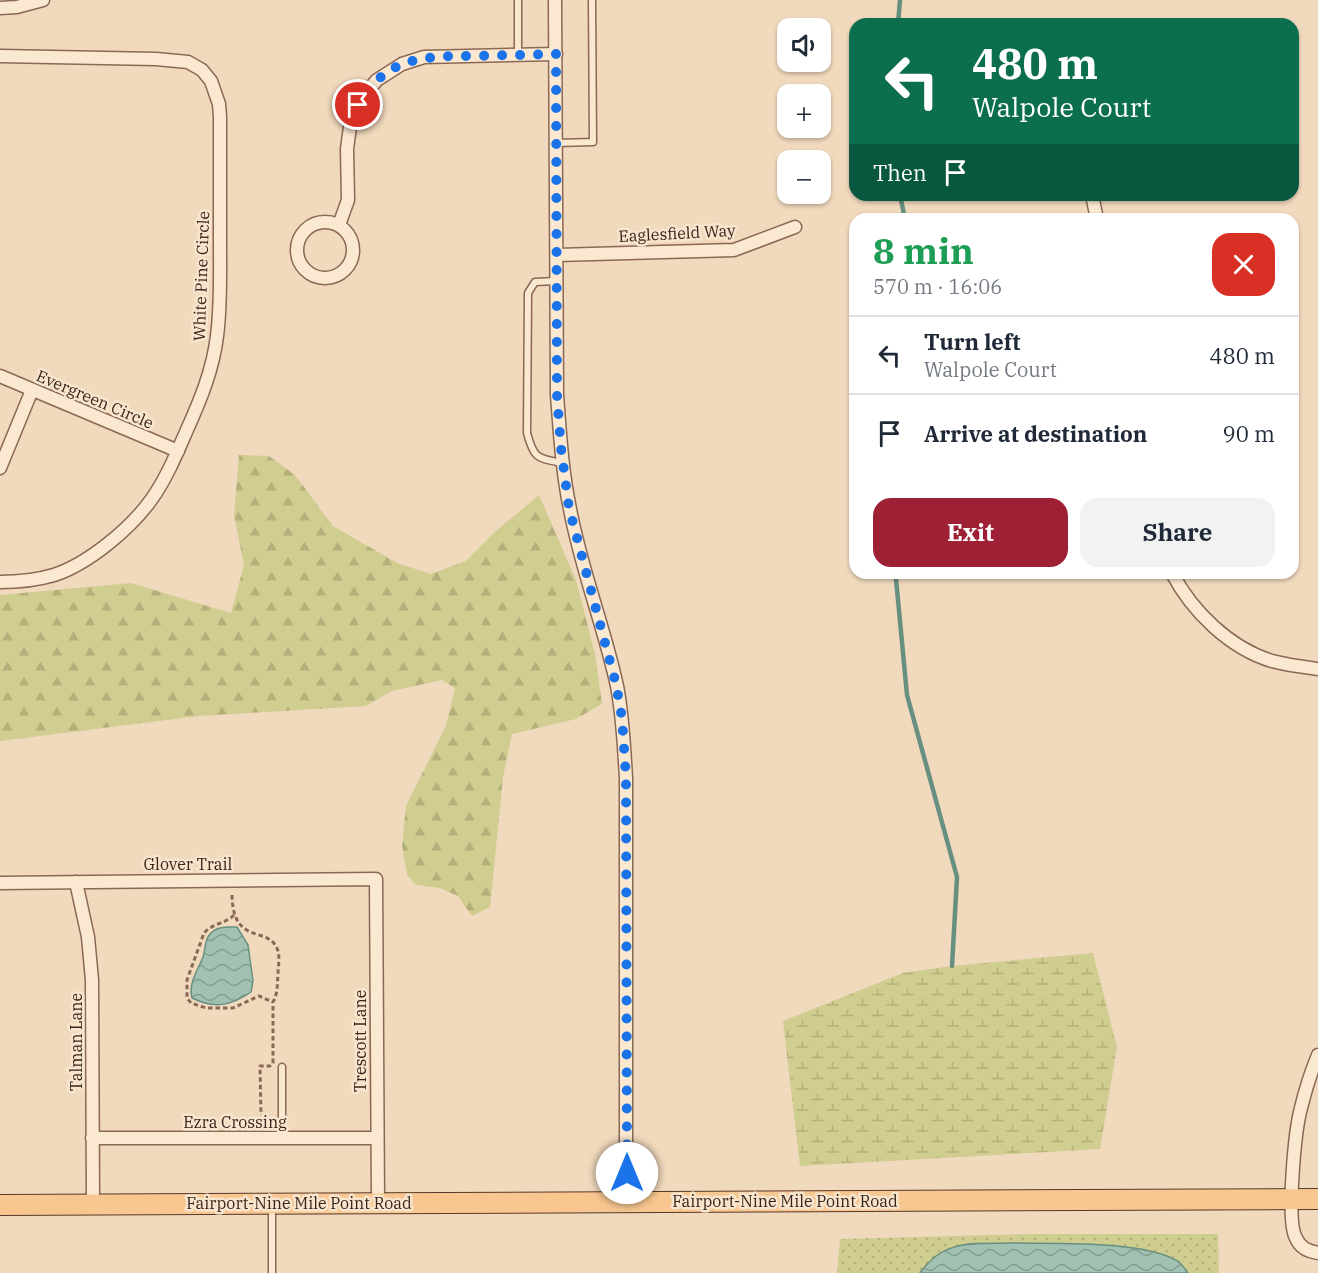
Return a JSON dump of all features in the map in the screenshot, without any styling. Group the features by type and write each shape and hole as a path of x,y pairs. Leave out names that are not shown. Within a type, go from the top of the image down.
{"main road":[{"name":"Fairport-Nine Mile Point Road","path":"0,1205 1318,1199"}],"street":[{"path":"0,8 43,0"},
{"path":"555,0 557,395 563,463 574,526 616,684 622,718 626,777 626,1201"},
{"path":"339,225 348,200 347,149 350,127 363,96 377,80 402,64 424,57 556,54"},
{"name":"White Pine Circle","path":"0,56 188,62 202,70 211,81 219,104 220,117 220,302 217,337 210,371 201,398 178,451 150,502 129,525 106,544 69,569 54,575 39,579 0,582"},
{"path":"330,222 339,225 351,239 353,248 348,266 334,277 315,276 307,272 298,256 299,238 312,225 330,222"},
{"name":"Eaglesfield Way","path":"557,255 734,249 795,227"},
{"name":"Evergreen Circle","path":"0,376 178,451"},
{"path":"0,468 32,390"},
{"path":"1175,579 1181,591 1197,611 1234,642 1252,653 1271,660 1318,669"},
{"name":"Glover Trail","path":"0,883 376,879"},
{"name":"Trescott Lane","path":"376,879 378,1203"},
{"name":"Talman Lane","path":"76,882 88,937 92,980 93,1204"},
{"path":"1318,1055 1300,1109 1291,1199 1292,1226 1296,1240 1305,1250 1318,1253"},
{"name":"Ezra Crossing","path":"92,1138 377,1138"}],"lane":[{"path":"518,0 518,55"},
{"path":"556,143 593,142 592,0"},
{"path":"557,281 535,282 528,293 527,433 532,452 540,459 563,463"},
{"path":"282,1067 282,1138"},
{"path":"272,1203 272,1273"}],"path":[{"path":"232,880 234,915 246,930 266,938 276,947 279,957 276,995 273,1002 273,1063 270,1066 260,1066 261,1115"},
{"path":"234,915 228,921 209,928 204,933 187,980 187,998 191,1003 206,1008 233,1008 260,996 273,1002"}],"green space":[{"path":"239,455 269,456 295,475 333,526 397,563 431,574 466,561 496,531 539,495 576,580 595,654 602,704 576,719 512,734 503,777 490,907 472,916 458,896 440,888 416,885 407,875 402,846 406,806 446,726 455,688 442,680 392,691 366,706 199,716 0,741 0,595 131,583 231,613 244,565 234,515"},
{"path":"1093,953 1117,1047 1100,1149 800,1166 783,1021 903,973 952,966"},
{"path":"1028,1234 1218,1234 1219,1273 837,1273 840,1239"}],"water":[{"path":"227,927 237,927 248,945 253,981 251,992 229,1003 208,1004 192,998 191,987 210,934"},
{"path":"973,1244 1099,1245 1144,1250 1179,1262 1188,1273 920,1273 929,1262 950,1248"}],"waterway":[{"path":"898,18 900,0"},
{"path":"901,201 904,213"},
{"path":"896,579 907,695 957,877 952,966"}],"route":[{"path":"358,105 377,80 402,64 424,57 556,54 557,395 561,448 569,508 616,684 622,718 626,777 627,1173"}]}
